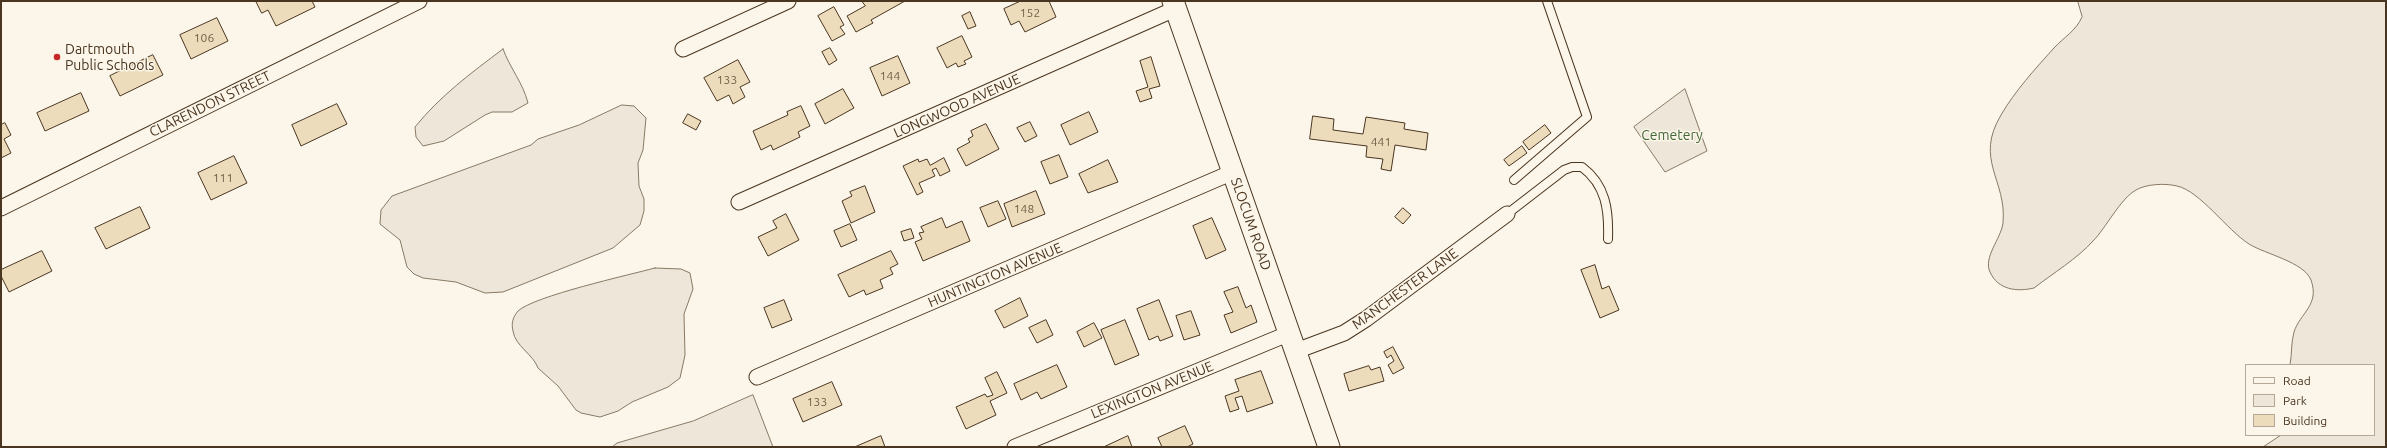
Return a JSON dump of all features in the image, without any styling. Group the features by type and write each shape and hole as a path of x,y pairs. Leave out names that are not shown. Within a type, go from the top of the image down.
{"main road":[{"name":"SLOCUM ROAD","path":"1174,5 1329,447"}],"street":[{"name":"CLARENDON STREET","path":"1,208 419,1"},
{"path":"683,49 788,1"},
{"name":"LONGWOOD AVENUE","path":"739,202 1174,5"},
{"name":"HUNTINGTON AVENUE","path":"757,377 1233,172"},
{"name":"MANCHESTER LANE","path":"1293,342 1322,342 1355,326 1507,214"},
{"name":"LEXINGTON AVENUE","path":"1015,447 1293,342"}],"lane":[{"path":"1514,180 1587,117 1547,1"},
{"path":"1507,214 1564,170 1572,166 1582,167 1598,182 1605,199 1609,215 1608,238"}],"green space":[{"path":"2078,1 2386,1 2386,447 2263,447 2280,436 2375,436 2375,364 2290,364 2294,332 2313,296 2311,280 2301,268 2293,263 2249,244 2195,195 2186,189 2161,184 2145,186 2136,190 2124,200 2098,235 2087,247 2034,288 2021,290 2009,288 1998,283 1993,278 1988,266 1991,254 2002,229 2003,208 2001,194 1993,170 1991,158 1990,145 1993,131 2001,115 2019,89 2054,48 2073,30 2082,17"},
{"path":"503,49 523,89 528,103 512,112 492,112 444,141 423,146 416,137 415,127 445,95"},
{"name":"Cemetery","path":"1685,89 1707,151 1665,172 1634,127"},
{"path":"622,105 634,106 646,118 643,150 638,163 639,186 644,199 644,211 640,225 613,248 503,292 485,293 456,282 423,278 414,274 407,267 400,240 380,224 381,210 392,196 531,145 538,139 579,125"},
{"path":"655,268 681,269 690,273 693,289 684,314 685,355 680,378 668,387 632,402 618,411 600,417 581,413 576,410 558,386 538,368 532,358 520,346 514,336 512,328 512,323 515,316 518,311 527,305 542,299 583,286"},
{"path":"753,395 773,447 612,447 617,443 693,421"}],"building":[{"path":"256,1 312,1 315,7 276,26 268,10 262,13"},
{"path":"862,1 905,1 871,20 873,23 856,32 847,16 865,6"},
{"path":"1021,1 1049,1 1056,17 1025,32 1019,21 1011,25 1004,9"},
{"path":"834,7 844,25 840,27 845,34 832,41 818,16"},
{"path":"970,12 976,26 968,29 962,16"},
{"path":"217,18 228,41 191,59 180,35"},
{"path":"962,36 972,57 964,61 966,64 958,67 956,63 947,68 937,48"},
{"path":"830,48 837,60 829,65 822,52"},
{"path":"153,55 163,75 120,96 110,76"},
{"path":"898,56 910,83 882,96 870,68"},
{"path":"1151,57 1160,86 1149,89 1152,98 1140,102 1136,91 1148,87 1140,61"},
{"path":"738,60 750,82 740,87 745,97 733,104 729,95 717,101 704,78"},
{"path":"843,89 854,108 825,124 815,104"},
{"path":"81,93 89,111 45,131 37,113"},
{"path":"337,104 347,124 301,146 292,125"},
{"path":"801,106 810,126 798,132 800,137 773,150 771,145 761,150 753,131 788,115 787,112"},
{"path":"1089,112 1098,132 1070,145 1061,125"},
{"path":"688,114 701,121 696,130 683,123"},
{"path":"1313,116 1334,119 1333,130 1363,134 1366,117 1405,123 1404,129 1428,133 1426,150 1395,145 1391,171 1381,169 1383,159 1366,157 1367,146 1310,139"},
{"path":"1030,122 1037,136 1025,142 1017,128"},
{"path":"5,123 11,135 4,139 11,153 1,158 1,125"},
{"path":"986,124 999,149 966,166 957,149 970,142 968,139 973,136 971,131"},
{"path":"1545,125 1551,133 1529,150 1523,142"},
{"path":"1522,146 1527,153 1509,166 1504,160"},
{"path":"1059,155 1068,177 1050,184 1041,162"},
{"path":"234,156 247,183 211,200 198,173"},
{"path":"944,158 950,171 940,176 936,168 932,170 935,176 919,183 923,192 917,195 903,166 918,159 919,162 927,159 930,165"},
{"path":"1108,160 1118,182 1088,193 1079,174"},
{"path":"865,186 875,212 851,223 842,201 852,196 850,192"},
{"path":"1036,191 1045,214 1012,227 1004,204"},
{"path":"998,201 1006,219 988,227 980,208"},
{"path":"140,207 150,228 106,249 95,228"},
{"path":"1403,208 1411,215 1403,224 1395,217"},
{"path":"786,214 799,240 768,256 758,237 777,228 773,221"},
{"path":"942,218 946,228 962,221 970,241 923,261 915,242 922,239 919,233 924,232 921,227"},
{"path":"1212,218 1226,250 1206,259 1193,226"},
{"path":"850,224 857,240 841,247 834,231"},
{"path":"911,229 914,238 904,241 901,232"},
{"path":"42,251 52,271 9,292 1,276 1,270"},
{"path":"891,251 898,264 890,268 893,274 880,280 883,288 866,295 864,290 849,297 838,275"},
{"path":"1595,265 1602,289 1609,286 1619,310 1600,318 1581,270"},
{"path":"1238,287 1246,308 1251,305 1257,322 1231,333 1224,315 1233,312 1224,292"},
{"path":"1020,298 1028,316 1004,328 995,311"},
{"path":"784,300 792,320 772,328 764,308"},
{"path":"1159,300 1173,336 1160,341 1158,336 1149,340 1137,309"},
{"path":"1191,311 1200,335 1184,340 1176,316"},
{"path":"1046,320 1053,335 1037,343 1029,328"},
{"path":"1125,320 1139,355 1115,365 1101,330"},
{"path":"1094,323 1102,338 1084,347 1077,332"},
{"path":"1393,347 1404,368 1393,374 1388,365 1394,361 1391,355 1387,358 1384,352"},
{"path":"1057,365 1067,387 1041,399 1037,392 1021,400 1014,384"},
{"path":"1369,366 1371,370 1380,367 1384,381 1349,391 1344,374"},
{"path":"1261,371 1273,403 1247,412 1242,396 1235,398 1239,409 1230,412 1225,396 1239,391 1235,380"},
{"path":"997,372 1007,393 990,401 996,415 966,429 956,407 985,394 987,397 993,395 985,378"},
{"path":"832,382 842,405 803,422 793,399"},
{"path":"1185,426 1193,444 1187,447 1162,447 1158,438"},
{"path":"881,436 885,447 855,447"},
{"path":"1128,436 1132,447 1104,447"}],"place":[{"name":"Dartmouth Public Schools","path":"57,57"}]}
